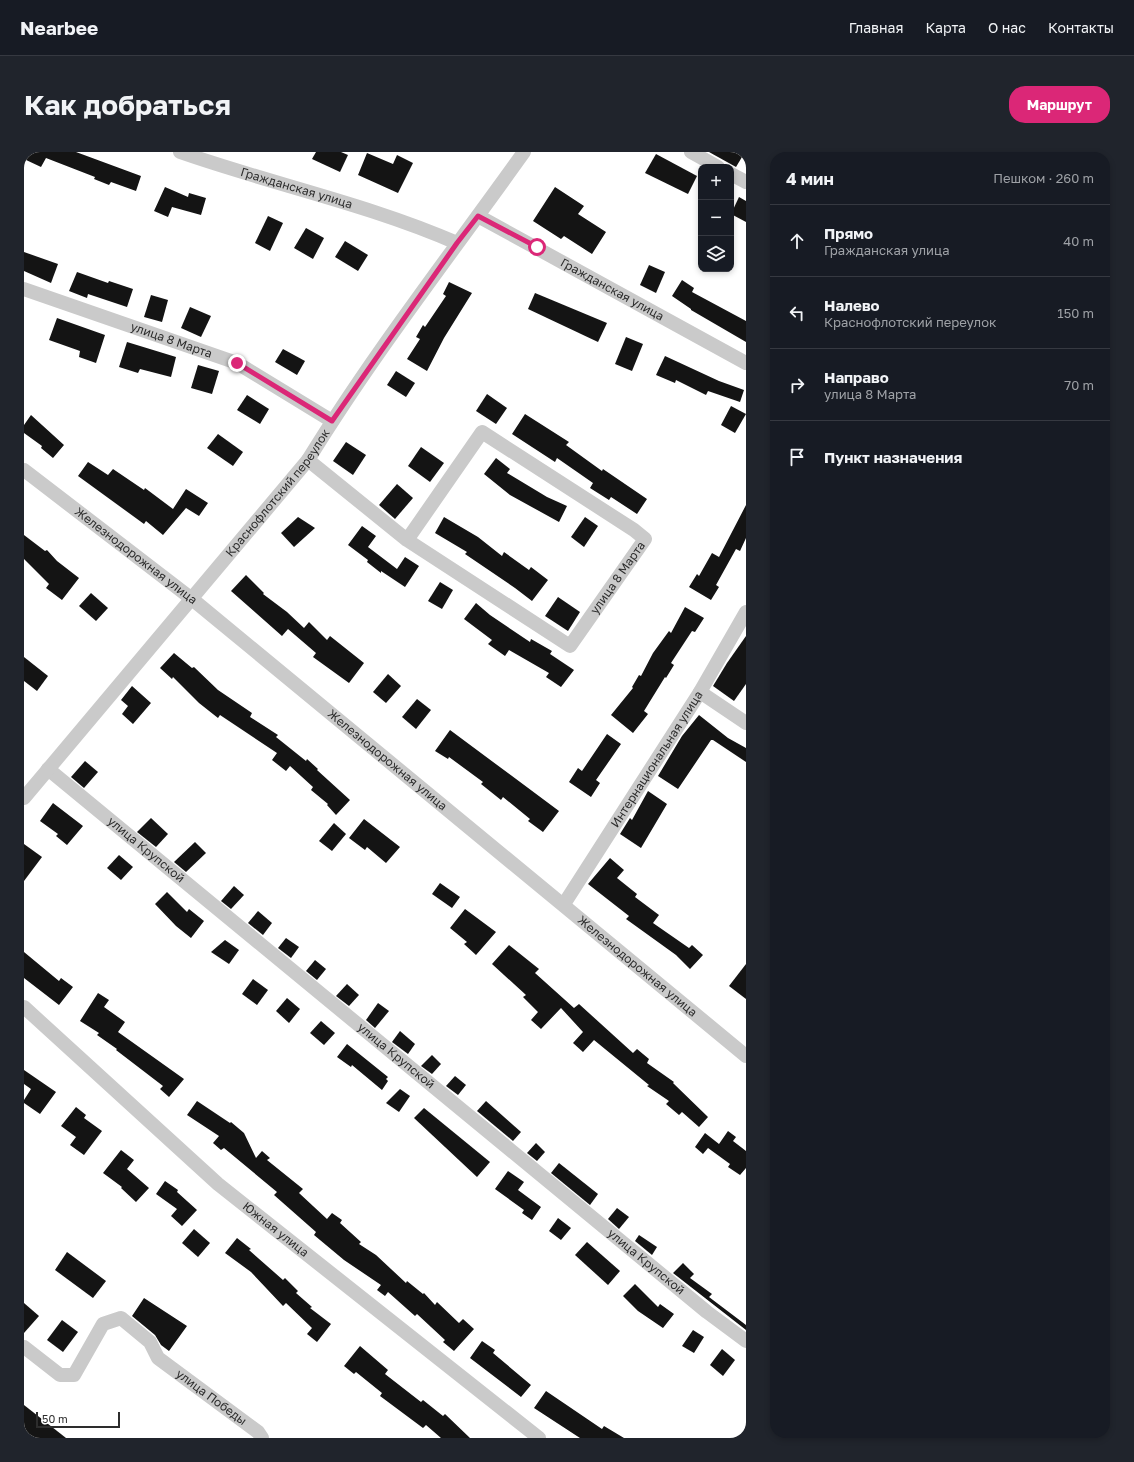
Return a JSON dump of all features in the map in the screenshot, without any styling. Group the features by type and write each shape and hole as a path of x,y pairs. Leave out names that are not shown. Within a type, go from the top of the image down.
{"street":[{"name":"Гражданская улица","path":"180,152 230,169 360,207 434,233 457,243"},
{"name":"Краснофлотский переулок","path":"24,798 308,460 332,421 457,243 524,152"},
{"path":"691,152 713,164"},
{"path":"734,176 746,182"},
{"name":"Гражданская улица","path":"478,216 746,363"},
{"name":"улица 8 Марта","path":"24,289 237,363 332,421"},
{"name":"улица 8 Марта","path":"308,460 406,540 570,646 645,539 634,530 482,432 406,540"},
{"name":"Железнодорожная улица","path":"24,470 192,599 564,904 746,1056"},
{"name":"Интернациональная улица","path":"564,904 700,692 746,612"},
{"path":"700,692 746,723"},
{"name":"улица Крупской","path":"48,769 707,1312 746,1341"},
{"name":"Южная улица","path":"24,1007 218,1184 539,1438"},
{"name":"улица Победы","path":"24,1347 60,1375 74,1375 103,1324 121,1318 150,1342 158,1358 258,1432 262,1438"}],"building":[{"path":"28,152 76,152 141,176 136,191 111,182 109,185 94,179 95,177 46,158 41,167 24,159"},
{"path":"316,152 341,152 348,155 340,172 312,159"},
{"path":"709,152 745,152 736,167 734,164 731,164"},
{"path":"367,153 393,164 397,155 413,163 398,193 358,175"},
{"path":"656,154 697,176 688,194 645,173"},
{"path":"165,187 188,197 189,193 206,198 201,215 172,207 168,217 154,211"},
{"path":"555,187 584,206 578,214 606,232 592,254 564,236 561,239 533,221"},
{"path":"739,197 746,201 746,222 734,216 734,208"},
{"path":"268,216 283,223 270,251 255,243"},
{"path":"306,228 324,238 313,259 294,248"},
{"path":"345,241 368,255 358,271 335,257"},
{"path":"24,252 58,264 51,283 24,271"},
{"path":"649,265 665,272 656,293 640,285"},
{"path":"77,272 108,283 109,281 133,289 127,307 88,294 87,298 69,291"},
{"path":"682,280 694,288 692,292 746,321 746,342 691,310 672,296"},
{"path":"449,282 472,293 444,338 427,371 407,359 420,339 416,337 423,325 425,327 446,296 443,294"},
{"path":"535,293 607,323 598,342 528,309"},
{"path":"151,295 168,300 162,322 144,317"},
{"path":"190,307 211,316 201,337 181,328"},
{"path":"57,318 105,335 96,363 79,357 80,351 49,340"},
{"path":"626,337 643,344 632,371 615,364"},
{"path":"127,342 176,357 171,377 140,369 138,373 119,367"},
{"path":"283,349 305,361 297,375 275,362"},
{"path":"665,356 719,381 744,390 740,402 708,391 706,395 676,380 675,383 656,375"},
{"path":"198,365 219,371 212,394 191,388"},
{"path":"396,371 415,383 406,397 387,385"},
{"path":"487,394 507,408 496,424 476,411"},
{"path":"247,395 269,409 260,424 237,410"},
{"path":"731,406 746,414 735,433 721,425"},
{"path":"525,414 569,442 566,445 602,471 603,469 647,499 637,514 611,497 609,500 590,488 593,483 557,458 555,462 512,434"},
{"path":"31,415 64,445 53,458 41,448 42,446 24,433 24,425"},
{"path":"218,434 243,452 233,466 207,448"},
{"path":"346,442 366,455 353,475 333,461"},
{"path":"421,447 444,463 430,482 408,466"},
{"path":"496,458 510,469 507,473 547,497 567,506 559,522 510,495 484,474"},
{"path":"88,462 108,475 113,469 144,490 145,488 173,509 186,489 208,503 199,516 186,508 163,535 146,521 144,524 78,476"},
{"path":"397,484 413,498 395,519 379,505"},
{"path":"746,505 746,538 740,551 736,549 716,585 719,587 711,600 689,587 697,574 699,576 712,553 719,557"},
{"path":"298,517 315,528 294,547 281,533"},
{"path":"444,517 478,537 502,556 504,552 529,570 531,567 548,580 532,601 465,554 467,552 435,533"},
{"path":"585,517 598,526 584,547 571,537"},
{"path":"362,526 376,536 368,547 397,569 405,557 419,566 405,587 381,571 381,573 367,562 368,560 348,545"},
{"path":"24,535 45,551 47,550 57,561 79,578 62,600 46,588 49,584 24,559"},
{"path":"246,575 264,593 263,594 287,612 304,628 309,622 327,640 330,636 364,663 349,683 313,657 316,653 288,629 282,636 231,591"},
{"path":"440,582 453,590 442,609 428,601"},
{"path":"91,593 108,608 96,621 79,606"},
{"path":"558,597 580,612 568,631 545,616"},
{"path":"476,603 490,615 530,642 531,639 552,651 550,654 574,670 561,687 546,677 549,673 509,650 505,656 488,644 492,640 464,619"},
{"path":"685,607 704,618 695,632 692,631 671,663 674,665 644,711 648,714 633,733 611,715 633,688 632,687 639,675 641,676 653,653 669,631 671,633"},
{"path":"746,636 746,684 734,701 713,686"},
{"path":"174,653 192,668 194,667 218,690 252,713 250,717 278,735 276,737 306,761 307,759 350,800 336,815 327,805 328,804 311,790 313,787 290,766 286,771 272,760 277,753 220,715 218,718 199,703 173,677 172,679 160,668"},
{"path":"24,657 48,676 37,691 24,681"},
{"path":"388,674 401,686 386,703 373,692"},
{"path":"132,686 151,703 133,724 122,714 128,706 121,700"},
{"path":"417,699 431,710 416,729 402,717"},
{"path":"699,715 728,738 746,748 746,762 711,740 678,789 658,776 682,736"},
{"path":"450,730 559,811 543,832 528,821 530,819 503,797 501,800 481,784 483,782 449,757 448,759 435,751"},
{"path":"607,734 621,744 596,780 600,783 591,797 569,782 578,768 582,771"},
{"path":"85,761 98,772 84,788 71,777"},
{"path":"648,791 667,804 641,848 620,834 630,818 632,820"},
{"path":"53,803 83,826 67,845 56,836 58,834 40,821"},
{"path":"151,818 168,834 156,847 137,832"},
{"path":"364,819 400,847 386,863 367,847 365,850 349,838"},
{"path":"334,823 346,834 332,851 319,841"},
{"path":"195,842 206,853 186,872 174,862"},
{"path":"24,844 42,857 24,881"},
{"path":"119,855 133,867 121,880 107,868"},
{"path":"610,858 624,870 617,878 637,894 635,897 659,915 653,923 689,948 692,945 703,955 690,969 676,955 626,919 629,916 588,884"},
{"path":"440,883 460,897 452,908 432,894"},
{"path":"234,886 244,895 231,909 221,901"},
{"path":"167,892 187,912 189,909 204,921 191,938 176,926 155,904"},
{"path":"465,909 496,932 476,955 464,944 467,942 450,928"},
{"path":"258,911 272,923 263,935 248,923"},
{"path":"286,938 299,947 291,958 278,948"},
{"path":"225,940 239,950 229,964 211,952"},
{"path":"509,945 539,969 535,973 574,1008 579,1004 633,1053 637,1049 649,1059 647,1063 674,1082 673,1083 708,1117 699,1127 682,1112 679,1115 666,1104 669,1101 647,1086 649,1085 594,1040 583,1052 573,1043 583,1032 561,1008 541,1029 531,1020 538,1012 523,997 526,995 492,964"},
{"path":"24,952 59,981 61,978 73,987 59,1005 24,978"},
{"path":"315,960 326,969 317,980 306,971"},
{"path":"746,964 746,999 729,986"},
{"path":"253,979 268,990 257,1005 242,994"},
{"path":"347,984 359,995 349,1006 336,996"},
{"path":"98,993 109,1000 104,1007 125,1022 118,1032 184,1079 169,1097 160,1089 163,1086 97,1035 99,1033 80,1021"},
{"path":"287,998 300,1009 289,1023 276,1011"},
{"path":"378,1003 389,1011 375,1028 366,1020"},
{"path":"321,1021 335,1033 324,1045 310,1033"},
{"path":"400,1031 415,1044 408,1054 392,1042"},
{"path":"347,1044 388,1077 386,1079 388,1081 382,1090 352,1065 351,1067 337,1057"},
{"path":"432,1055 441,1064 432,1074 421,1066"},
{"path":"24,1070 56,1092 40,1114 24,1103 24,1100 31,1089 24,1084"},
{"path":"455,1076 466,1085 458,1095 446,1086"},
{"path":"400,1089 410,1096 399,1112 386,1103"},
{"path":"197,1101 230,1123 231,1122 244,1133 256,1158 262,1151 270,1158 267,1160 303,1189 299,1193 327,1219 332,1213 342,1220 340,1223 361,1242 359,1244 376,1255 406,1283 407,1281 423,1294 424,1293 435,1305 437,1302 459,1323 463,1319 474,1329 454,1351 443,1342 445,1340 417,1314 415,1316 388,1292 385,1296 377,1290 381,1285 344,1260 314,1235 316,1232 274,1195 277,1192 224,1148 221,1150 213,1143 219,1136 187,1115"},
{"path":"486,1101 521,1132 513,1141 477,1111"},
{"path":"76,1107 86,1115 84,1118 102,1131 84,1155 70,1145 76,1137 61,1126"},
{"path":"424,1108 490,1162 477,1177 414,1118"},
{"path":"728,1131 736,1137 733,1141 746,1151 746,1168 740,1175 728,1167 730,1164 708,1148 703,1154 695,1147 705,1133 719,1144"},
{"path":"536,1143 545,1152 537,1161 527,1153"},
{"path":"121,1150 134,1160 127,1169 149,1188 136,1202 121,1188 122,1187 103,1173"},
{"path":"559,1163 598,1194 590,1205 551,1173"},
{"path":"508,1171 524,1182 518,1190 541,1207 532,1220 522,1213 524,1210 495,1189"},
{"path":"165,1181 178,1190 177,1192 197,1210 182,1226 171,1216 177,1209 156,1194"},
{"path":"617,1208 629,1217 619,1229 608,1219"},
{"path":"558,1218 571,1228 561,1240 549,1231"},
{"path":"194,1229 210,1243 198,1257 182,1243"},
{"path":"639,1235 657,1247 652,1255 635,1241"},
{"path":"237,1238 251,1249 249,1250 283,1280 285,1278 298,1291 296,1293 312,1307 310,1308 331,1324 317,1342 307,1334 312,1328 286,1303 283,1306 251,1272 225,1253"},
{"path":"587,1242 620,1271 608,1285 575,1255"},
{"path":"67,1252 106,1281 93,1298 55,1270"},
{"path":"683,1263 694,1274 690,1278 712,1294 709,1297 746,1325 746,1330 673,1273"},
{"path":"635,1284 658,1307 660,1304 674,1314 663,1328 638,1311 623,1296"},
{"path":"144,1298 187,1326 169,1351 161,1345 155,1335 132,1316"},
{"path":"24,1303 39,1316 24,1333"},
{"path":"62,1320 78,1332 63,1352 47,1340"},
{"path":"693,1330 704,1337 694,1353 682,1346"},
{"path":"482,1341 495,1350 493,1353 531,1385 521,1397 470,1358"},
{"path":"360,1346 388,1370 385,1374 421,1402 423,1400 443,1416 445,1414 470,1438 441,1438 426,1425 423,1428 380,1396 382,1393 356,1372 354,1374 344,1366"},
{"path":"722,1349 735,1360 723,1376 710,1365"},
{"path":"546,1391 602,1429 604,1426 624,1438 580,1438 534,1408"},
{"path":"24,1405 66,1438 24,1438"}],"route":[{"path":"237,363 332,421 457,243 478,216 537,247"}]}
